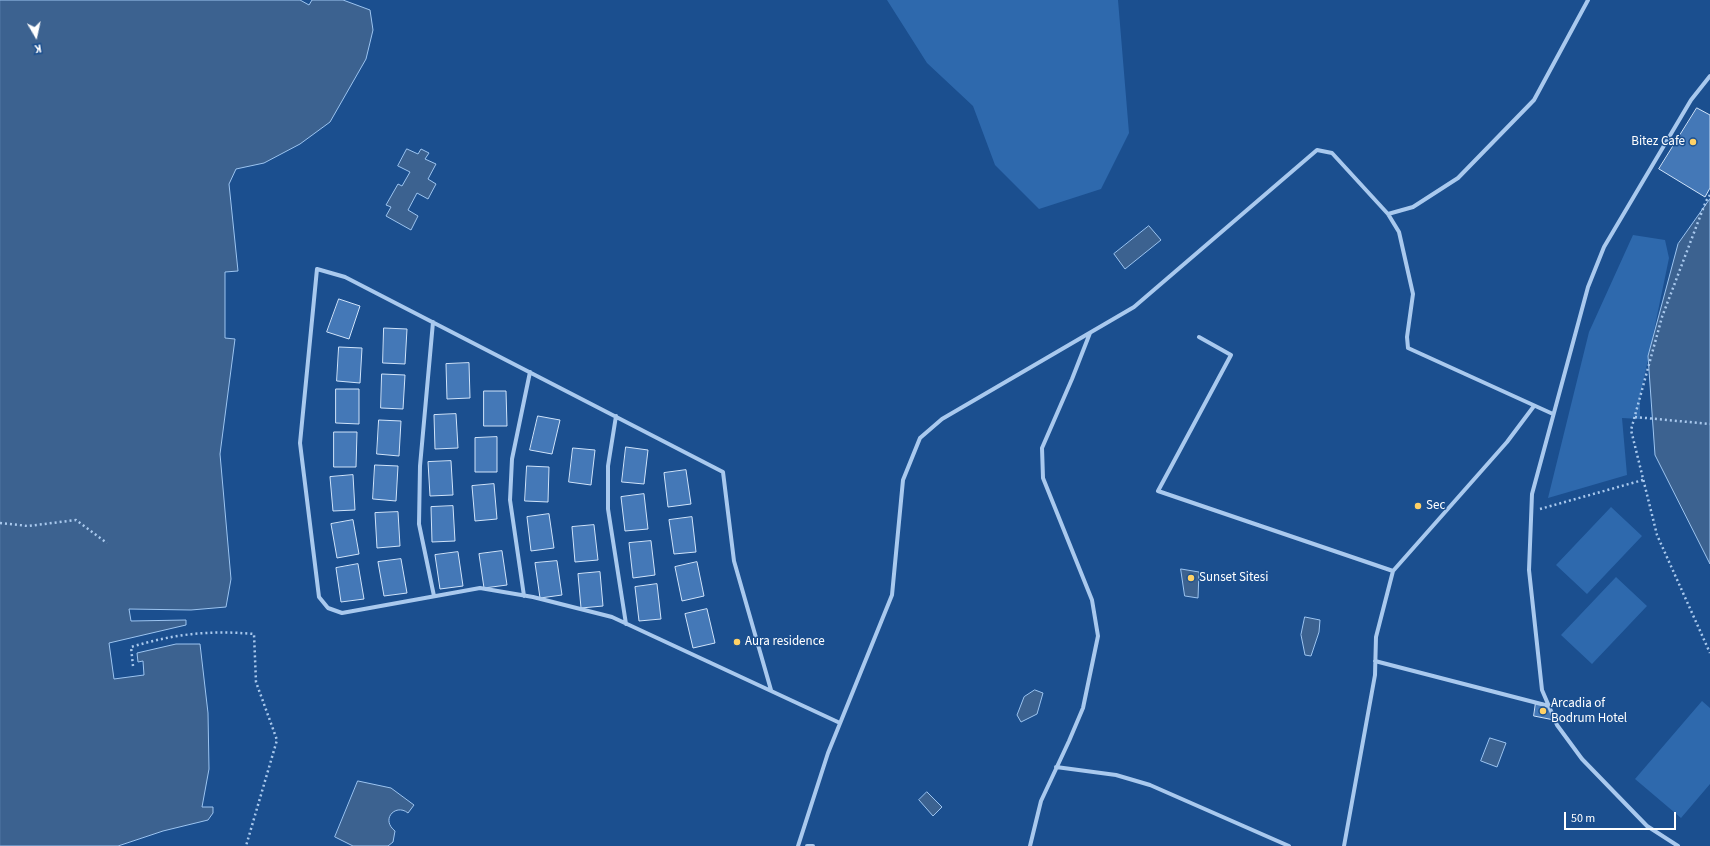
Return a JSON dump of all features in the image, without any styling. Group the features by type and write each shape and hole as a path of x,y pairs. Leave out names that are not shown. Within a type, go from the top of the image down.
{"street":[{"path":"1388,214 1414,206 1458,178 1534,100 1588,0"},
{"path":"1678,846 1647,826 1582,759 1557,725 1542,690 1529,570 1531,511 1532,494 1588,286 1604,247 1691,100 1710,76"},
{"path":"798,846 828,753 892,595 903,480 920,438 942,420 1134,307 1317,150 1332,153 1388,214 1399,232 1413,294 1406,337 1408,348 1553,414"},
{"path":"771,690 734,561 724,472 345,277 317,269 300,443 319,597 328,608 342,613 480,588 524,596 612,617 840,722"},
{"path":"433,322 420,466 419,524 434,596"},
{"path":"1030,846 1041,801 1056,766 1070,741 1083,708 1098,636 1092,600 1043,478 1042,448 1090,333"},
{"path":"1199,337 1231,355 1158,491 1393,571"},
{"path":"524,596 510,500 512,460 530,372"},
{"path":"1344,846 1375,674 1376,637 1393,571 1508,442 1534,406"},
{"path":"616,416 608,466 608,509 626,624"},
{"path":"1375,661 1549,706"},
{"path":"1056,766 1116,775 1150,784 1289,846"},
{"path":"807,846 813,846"}],"path":[{"path":"1710,195 1706,201 1662,316 1631,430 1657,535 1710,653"},
{"path":"1635,417 1710,424"},
{"path":"1531,511 1643,480"},
{"path":"0,523 28,526 76,520 107,543"},
{"path":"133,666 131,646 161,637 201,632 254,634 256,682 277,740 246,846"}],"shaded area":[{"path":"0,0 300,0 309,5 312,0 343,0 370,10 373,30 366,59 330,122 300,144 264,163 236,169 229,184 238,271 225,272 225,338 235,339 220,454 231,579 226,607 191,610 129,609 131,621 186,620 186,625 109,643 114,679 144,675 143,661 138,662 137,653 176,644 200,644 208,713 209,769 202,807 213,807 213,813 208,820 163,831 118,846 0,846"},
{"path":"887,0 1118,0 1129,133 1101,189 1039,209 995,165 973,106 927,63"},
{"path":"407,149 418,154 421,149 429,153 425,159 436,164 428,179 436,184 428,199 417,193 408,210 418,216 411,230 386,216 391,207 386,205 398,184 402,186 410,172 398,166"},
{"path":"1710,199 1710,564 1655,455 1648,356 1678,244"},
{"path":"1149,226 1161,240 1125,269 1114,254"},
{"path":"1633,235 1665,240 1669,258 1640,398 1640,419 1622,418 1627,475 1548,498 1589,332"},
{"path":"1611,507 1642,536 1587,594 1556,565"},
{"name":"Sunset Sitesi","path":"1181,569 1199,572 1198,598 1185,596"},
{"path":"1616,577 1647,606 1592,664 1561,635"},
{"path":"1305,617 1320,620 1319,632 1311,656 1305,655 1301,635"},
{"path":"1035,690 1043,693 1037,714 1021,722 1017,715 1024,697"},
{"path":"1702,701 1710,708 1710,784 1681,818 1635,779"},
{"path":"1490,738 1506,743 1497,767 1481,761"},
{"path":"358,781 391,788 414,805 408,813 403,810 399,810 395,811 389,817 389,822 395,831 393,842 388,846 353,846 335,837"},
{"path":"927,792 942,807 933,816 919,800"}],"building":[{"name":"Bitez Cafe","path":"1697,108 1710,115 1710,188 1705,197 1659,169"},
{"path":"339,299 360,306 349,339 327,332"},
{"path":"384,328 407,329 405,364 383,363"},
{"path":"339,347 362,348 360,383 337,381"},
{"path":"469,363 470,398 447,399 446,364"},
{"path":"382,374 405,375 403,409 381,408"},
{"path":"336,389 359,389 359,424 336,423"},
{"path":"484,391 506,391 507,426 484,426"},
{"path":"456,414 458,448 435,449 434,415"},
{"path":"538,416 560,420 552,454 530,450"},
{"path":"379,420 401,421 399,456 377,454"},
{"path":"334,432 357,432 356,467 334,467"},
{"path":"497,437 497,472 475,472 475,438"},
{"path":"626,447 648,450 644,484 622,482"},
{"path":"573,448 595,450 591,485 569,482"},
{"path":"451,461 453,495 430,496 428,462"},
{"path":"375,465 398,466 396,501 373,499"},
{"path":"527,466 549,467 548,502 525,501"},
{"path":"686,470 691,504 668,507 664,473"},
{"path":"353,475 355,510 333,511 330,477"},
{"path":"494,484 497,519 475,521 472,486"},
{"path":"644,494 648,529 625,531 621,497"},
{"path":"453,506 455,541 432,542 431,507"},
{"path":"398,512 400,546 377,548 375,513"},
{"path":"549,514 554,548 531,551 527,517"},
{"path":"692,517 696,552 674,554 669,520"},
{"path":"353,520 359,554 337,558 331,524"},
{"path":"594,525 598,560 575,562 572,527"},
{"path":"651,541 655,575 633,578 629,543"},
{"path":"502,551 507,585 484,588 479,554"},
{"path":"458,552 463,586 440,589 435,555"},
{"path":"401,559 407,593 384,596 378,562"},
{"path":"557,561 562,595 540,598 535,563"},
{"path":"697,562 704,596 682,601 675,567"},
{"path":"358,564 364,599 341,602 336,568"},
{"path":"600,572 603,606 581,608 578,574"},
{"path":"657,584 661,619 639,621 635,587"},
{"path":"707,609 715,643 693,648 685,614"},
{"name":"Arcadia of Bodrum Hotel","path":"1536,702 1552,705 1549,706 1554,720 1534,716"}],"place":[{"name":"Bitez Cafe","path":"1693,142"},
{"name":"Sec","path":"1418,506"},
{"name":"Sunset Sitesi","path":"1191,578"},
{"name":"Aura residence","path":"737,642"},
{"name":"Arcadia of Bodrum Hotel","path":"1543,711"}]}
